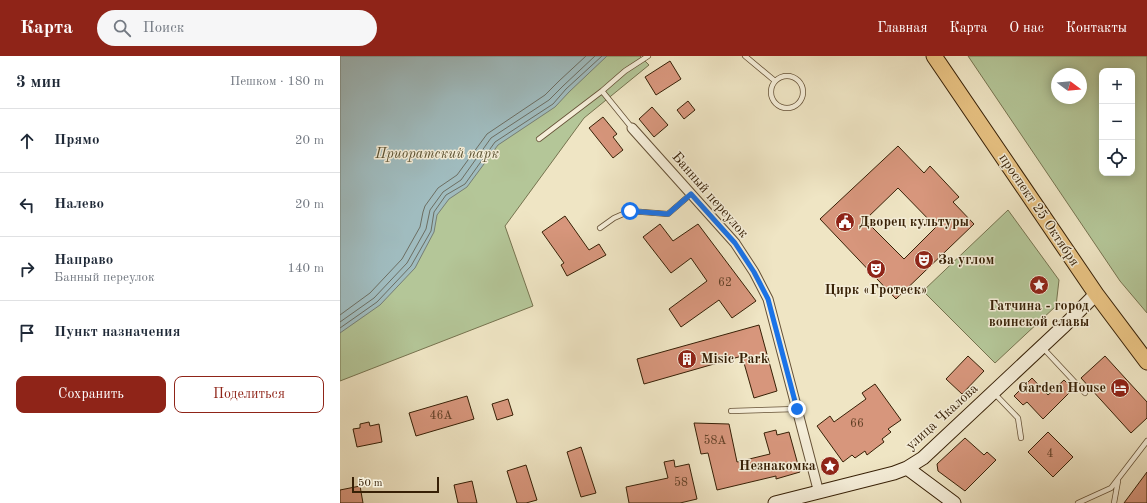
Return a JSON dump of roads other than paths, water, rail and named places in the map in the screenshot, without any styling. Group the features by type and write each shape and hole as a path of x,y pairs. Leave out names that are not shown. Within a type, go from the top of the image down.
{"main road":[{"name":"проспект 25 Октября","path":"934,56 1096,294 1147,362"},
{"name":"улица Чкалова","path":"774,503 819,493 894,473 907,468 923,458 1096,294"},
{"path":"907,468 954,503"}],"street":[{"name":"Банный переулок","path":"632,128 735,243 758,279 768,299 819,493"}],"lane":[{"path":"539,139 602,91 625,71 648,56"},
{"path":"745,56 775,81"},
{"path":"782,76 792,76 800,81 803,90 802,99 796,106 787,108 778,106 772,98 770,89 775,81 782,76"},
{"path":"602,91 632,128"},
{"path":"600,228 614,218 630,211 668,214 691,194"},
{"path":"1042,346 1085,393"},
{"path":"992,392 1018,418 1020,438"},
{"path":"731,411 797,409"},
{"path":"1078,503 1111,488 1147,441"},
{"path":"1114,503 1118,480"}],"water":[{"path":"340,56 607,56 555,107 498,145 467,187 449,199 437,215 434,232 415,268 380,305 340,333"}],"place":[{"name":"Дворец культуры","path":"845,222"},
{"name":"За углом","path":"924,260"},
{"name":"Цирк «Гротеск»","path":"876,269"},
{"name":"Гатчина - город воинской славы","path":"1039,285"},
{"name":"Misic Park","path":"687,359"},
{"name":"Garden House","path":"1120,388"},
{"name":"Незнакомка","path":"830,466"}],"park label":[{"name":"Приоратский парк","path":"437,154"}]}
